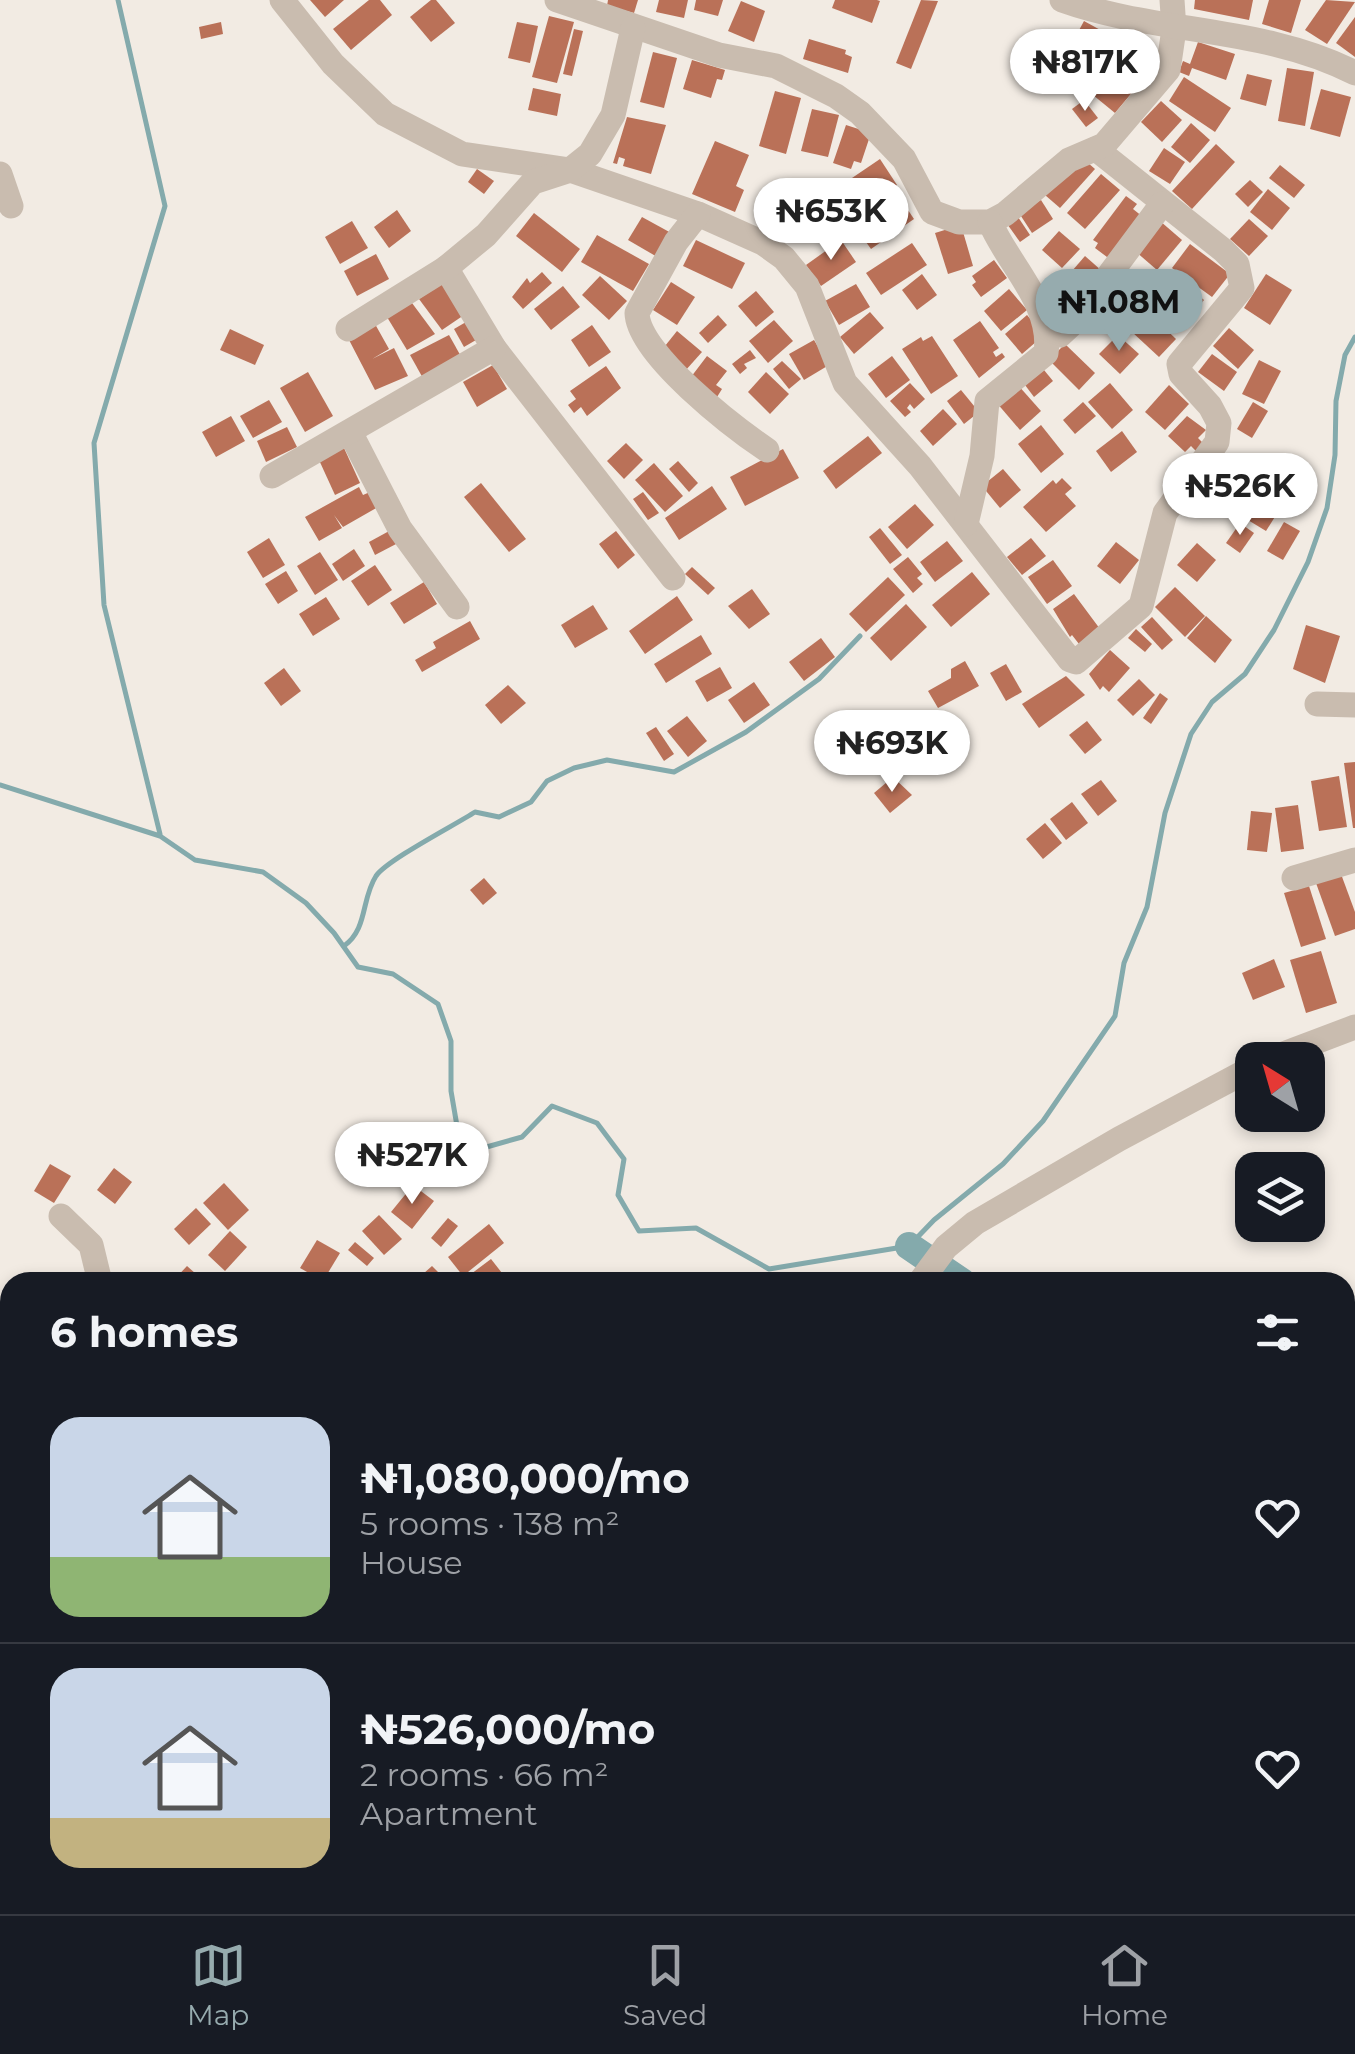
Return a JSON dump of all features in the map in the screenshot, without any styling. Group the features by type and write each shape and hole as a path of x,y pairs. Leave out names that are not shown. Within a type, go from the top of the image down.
{"street":[{"path":"282,0 333,64 386,114 462,154 570,170 698,214 762,243 796,268 807,286 844,383 966,524 1070,660 1076,662 1141,606 1165,512 1216,442 1220,430 1210,406 1181,374 1182,358 1242,288 1237,264 1096,149"},
{"path":"556,0 719,55 776,66 836,96 860,113 904,160 932,212 959,222 990,222 1005,214 1069,160 1096,149 1116,133 1168,70 1174,29 1172,0"},
{"path":"1062,0 1096,12 1174,29 1250,37 1355,73"},
{"path":"348,330 446,268 486,235 521,190 570,170 590,154 613,115 633,28"},
{"path":"0,174 11,206"},
{"path":"1048,334 1068,330 1162,204"},
{"path":"698,214 676,242 637,313 638,325 681,378 767,450"},
{"path":"966,524 982,456 988,402 1046,353 1048,334 1043,314 990,222"},
{"path":"446,268 494,348 673,578"},
{"path":"272,476 494,348"},
{"path":"350,432 400,529 457,607"},
{"path":"1317,704 1355,705"},
{"path":"1294,878 1355,860"},
{"path":"1315,1042 1355,1027"},
{"path":"928,1272 946,1247 975,1223 1102,1148 1235,1077"},
{"path":"61,1216 91,1245 98,1272"}],"building":[{"path":"310,0 344,0 325,17"},
{"path":"369,0 380,0 392,15 351,50 333,29"},
{"path":"436,0 455,23 431,42 410,17"},
{"path":"608,0 638,0 634,13 607,6"},
{"path":"659,0 688,0 684,18 656,12"},
{"path":"696,0 723,0 718,16 694,10"},
{"path":"835,0 880,1 872,23 832,8"},
{"path":"921,0 938,1 911,69 896,63"},
{"path":"1195,0 1253,0 1249,20 1194,9"},
{"path":"1269,0 1301,0 1291,33 1262,24"},
{"path":"1326,0 1355,2 1327,44 1305,30"},
{"path":"741,1 765,11 754,42 728,31"},
{"path":"549,16 574,22 557,83 532,77"},
{"path":"1355,17 1355,57 1336,43"},
{"path":"1084,21 1115,38 1084,97 1052,80"},
{"path":"221,22 223,34 201,39 199,27"},
{"path":"517,22 538,26 530,63 508,58"},
{"path":"574,29 583,31 572,76 563,74"},
{"path":"809,39 846,50 845,54 852,57 848,73 803,59"},
{"path":"1130,42 1162,61 1147,84 1116,65"},
{"path":"1198,42 1235,54 1226,80 1192,68 1189,76 1179,72 1183,61 1190,64"},
{"path":"653,52 677,58 664,108 640,102"},
{"path":"692,60 725,70 722,80 717,79 711,98 683,89"},
{"path":"1287,68 1314,72 1305,126 1278,121"},
{"path":"1114,70 1135,89 1115,113 1093,95"},
{"path":"1247,74 1272,80 1266,106 1240,99"},
{"path":"1184,77 1231,108 1215,132 1169,101"},
{"path":"533,88 561,94 557,116 528,110"},
{"path":"1321,89 1351,97 1340,137 1310,129"},
{"path":"775,91 801,98 786,154 759,146"},
{"path":"1084,100 1098,118 1086,127 1072,109"},
{"path":"1161,101 1182,120 1162,142 1141,122"},
{"path":"812,109 839,115 828,157 801,151"},
{"path":"627,117 666,125 651,174 623,166 625,159 619,157 617,164 613,163"},
{"path":"1191,123 1210,140 1190,163 1171,147"},
{"path":"846,125 871,133 861,163 854,161 851,169 833,163"},
{"path":"715,141 749,155 736,186 744,190 735,212 692,194"},
{"path":"1216,144 1235,162 1192,209 1172,191"},
{"path":"1164,148 1185,162 1170,184 1149,171"},
{"path":"1080,156 1095,169 1060,208 1045,195"},
{"path":"880,159 897,185 869,204 852,178"},
{"path":"1280,165 1305,185 1294,198 1269,178"},
{"path":"477,169 494,181 484,194 468,182"},
{"path":"1101,174 1120,190 1085,229 1067,213"},
{"path":"1250,180 1263,192 1248,207 1235,194"},
{"path":"1268,189 1290,208 1272,230 1250,212"},
{"path":"1126,196 1137,204 1133,209 1143,217 1111,260 1095,248 1098,243 1093,240"},
{"path":"900,198 914,219 871,249 856,228"},
{"path":"1041,200 1053,219 1032,233 1019,213"},
{"path":"397,210 411,231 389,248 374,227"},
{"path":"534,213 580,249 562,272 516,236"},
{"path":"1016,214 1030,235 1020,242 1005,221"},
{"path":"642,217 673,234 659,258 628,240"},
{"path":"1249,219 1268,236 1249,256 1230,239"},
{"path":"352,221 368,248 340,264 325,237"},
{"path":"1160,221 1182,240 1157,270 1135,251"},
{"path":"961,225 973,266 948,274 935,233"},
{"path":"1059,231 1080,249 1062,268 1042,250"},
{"path":"597,235 649,264 633,291 581,262"},
{"path":"696,240 745,263 732,289 683,266"},
{"path":"841,240 856,262 821,286 806,265"},
{"path":"912,243 927,265 881,295 866,273"},
{"path":"1190,244 1230,274 1212,297 1172,268"},
{"path":"376,254 389,279 357,296 344,271"},
{"path":"1085,256 1102,271 1069,307 1053,293"},
{"path":"994,260 1007,278 981,297 972,285 976,282 972,276"},
{"path":"1166,270 1204,300 1188,320 1150,290"},
{"path":"542,272 552,283 523,309 512,297 527,278 530,283"},
{"path":"922,274 937,295 917,310 902,290"},
{"path":"1266,274 1292,290 1270,325 1244,308"},
{"path":"600,276 627,301 609,320 582,295"},
{"path":"1120,276 1137,292 1106,323 1089,306"},
{"path":"671,282 695,297 677,325 653,310"},
{"path":"442,283 464,315 442,330 419,299"},
{"path":"856,284 870,307 839,325 825,301"},
{"path":"563,286 580,307 551,330 534,309"},
{"path":"1009,289 1027,310 1001,331 984,311"},
{"path":"756,291 774,312 756,327 738,306"},
{"path":"412,303 435,334 407,350 387,317"},
{"path":"870,312 884,328 854,354 840,337"},
{"path":"1150,314 1176,339 1159,357 1132,332"},
{"path":"718,315 727,325 708,343 699,333"},
{"path":"1027,315 1044,335 1022,354 1005,334"},
{"path":"774,320 793,341 768,363 749,341"},
{"path":"980,321 999,348 993,352 996,357 1002,353 1005,357 979,378 953,340"},
{"path":"466,322 476,340 464,347 454,329"},
{"path":"375,324 389,349 372,359 394,348 408,376 375,390 348,338"},
{"path":"592,325 611,352 589,367 571,340"},
{"path":"1229,328 1254,350 1238,369 1213,346"},
{"path":"230,329 264,345 255,365 220,350"},
{"path":"677,331 702,352 685,371 661,351"},
{"path":"449,335 463,360 424,380 410,355"},
{"path":"1118,335 1139,354 1120,374 1099,354"},
{"path":"932,336 958,376 931,394 902,349 921,337 923,341"},
{"path":"814,340 829,365 804,380 789,354"},
{"path":"1065,344 1095,373 1079,390 1049,360"},
{"path":"750,350 756,358 744,364 747,368 740,374 732,364"},
{"path":"1212,354 1237,372 1224,391 1198,372"},
{"path":"707,356 727,371 716,385 722,389 717,397 691,377"},
{"path":"892,356 910,380 886,398 868,374"},
{"path":"1259,360 1281,371 1264,404 1242,394"},
{"path":"782,361 801,379 789,389 773,369"},
{"path":"493,365 507,389 477,407 463,382"},
{"path":"606,366 621,388 587,416 581,407 574,413 568,405 576,399 570,391"},
{"path":"1044,370 1053,381 1034,397 1025,385"},
{"path":"308,372 333,416 305,432 280,388"},
{"path":"766,372 789,394 770,414 748,392"},
{"path":"910,383 925,399 914,409 910,404 907,408 911,412 905,417 890,401"},
{"path":"1110,383 1133,410 1112,429 1088,402"},
{"path":"1017,384 1041,411 1020,430 996,402"},
{"path":"1169,385 1189,404 1165,430 1145,412"},
{"path":"961,390 979,412 964,424 947,401"},
{"path":"269,400 282,422 253,438 240,416"},
{"path":"1083,402 1096,416 1075,434 1063,420"},
{"path":"1253,402 1268,411 1252,438 1237,429"},
{"path":"943,409 957,424 933,446 920,431"},
{"path":"231,416 245,441 216,457 202,432"},
{"path":"1187,416 1206,430 1198,438 1203,443 1196,451 1191,446 1185,452 1168,436"},
{"path":"1041,425 1064,454 1041,473 1018,444"},
{"path":"287,427 297,447 266,462 257,441"},
{"path":"1122,431 1137,452 1111,472 1096,451"},
{"path":"868,436 882,453 836,489 823,471"},
{"path":"626,443 643,460 624,479 607,461"},
{"path":"344,448 360,483 335,495 319,460"},
{"path":"783,449 799,478 745,506 730,477"},
{"path":"678,461 698,483 689,492 669,469"},
{"path":"1221,461 1229,468 1211,490 1203,483"},
{"path":"654,463 683,496 665,512 635,480"},
{"path":"1235,466 1256,484 1235,507 1214,488"},
{"path":"1003,469 1021,490 1000,508 982,486"},
{"path":"1062,478 1072,488 1065,494 1076,506 1046,532 1023,507 1053,480 1056,484"},
{"path":"1265,482 1288,496 1266,531 1243,517"},
{"path":"481,483 526,539 509,552 464,497"},
{"path":"712,486 727,509 679,540 665,518"},
{"path":"359,487 363,495 370,492 378,507 343,527 334,515 342,528 319,541 305,517"},
{"path":"643,492 659,513 648,520 633,499"},
{"path":"915,504 934,525 907,549 888,527"},
{"path":"1284,522 1300,531 1283,560 1267,551"},
{"path":"1240,523 1254,533 1240,553 1226,543"},
{"path":"880,528 902,555 890,564 869,537"},
{"path":"391,530 398,543 375,555 369,542"},
{"path":"616,531 635,555 618,569 599,544"},
{"path":"269,538 285,565 263,578 247,552"},
{"path":"1031,538 1046,556 1022,575 1007,557"},
{"path":"947,541 963,561 935,582 920,562"},
{"path":"1116,542 1139,560 1120,584 1097,566"},
{"path":"1197,543 1216,560 1197,582 1177,565"},
{"path":"354,549 365,566 343,581 332,564"},
{"path":"320,552 338,580 315,595 297,566"},
{"path":"908,557 922,574 917,578 923,584 913,593 893,569"},
{"path":"1053,560 1072,586 1047,604 1028,577"},
{"path":"375,565 392,590 368,606 351,581"},
{"path":"692,567 715,588 708,595 685,574"},
{"path":"286,571 298,591 278,604 265,584"},
{"path":"972,572 990,594 951,627 932,605"},
{"path":"888,577 905,595 866,632 849,614"},
{"path":"424,582 437,604 404,624 390,603"},
{"path":"1175,587 1205,616 1185,637 1155,607"},
{"path":"752,589 770,614 749,629 728,606"},
{"path":"1074,594 1100,629 1079,644 1070,637 1053,609"},
{"path":"677,596 693,620 645,654 629,631"},
{"path":"326,597 340,619 313,636 299,614"},
{"path":"906,604 927,627 891,661 870,638"},
{"path":"593,605 608,629 575,648 561,625"},
{"path":"1206,616 1232,640 1215,663 1187,638"},
{"path":"1152,617 1173,640 1162,650 1141,627"},
{"path":"470,621 480,639 422,672 415,660 436,648 433,642"},
{"path":"1306,625 1340,636 1325,683 1293,669"},
{"path":"1136,629 1152,644 1145,652 1128,638"},
{"path":"701,635 712,654 666,683 654,664"},
{"path":"821,638 835,657 804,681 789,662"},
{"path":"1110,650 1130,668 1109,692 1103,686 1100,690 1089,674"},
{"path":"965,661 979,686 938,708 928,691 951,678 951,669"},
{"path":"1006,664 1022,692 1006,701 990,673"},
{"path":"720,667 732,688 707,702 695,681"},
{"path":"284,668 301,691 281,706 264,683"},
{"path":"1066,676 1085,695 1039,728 1022,704"},
{"path":"1139,679 1155,695 1133,716 1117,700"},
{"path":"754,682 770,705 744,723 728,700"},
{"path":"508,685 526,703 501,724 485,705"},
{"path":"1160,693 1168,699 1151,724 1143,718"},
{"path":"687,716 707,741 688,757 667,731"},
{"path":"1087,721 1102,740 1085,754 1069,735"},
{"path":"656,727 674,754 664,761 646,733"},
{"path":"1355,762 1355,828 1353,828 1344,763"},
{"path":"1339,776 1347,827 1319,831 1311,781"},
{"path":"893,777 912,795 890,813 874,793"},
{"path":"1101,780 1117,801 1098,816 1081,794"},
{"path":"1072,802 1088,823 1066,840 1050,819"},
{"path":"1298,805 1304,849 1281,852 1275,808"},
{"path":"1251,811 1272,813 1267,852 1247,850"},
{"path":"1045,823 1062,843 1043,859 1026,839"},
{"path":"1341,874 1355,912 1355,929 1335,936 1316,883"},
{"path":"484,878 497,893 483,905 470,890"},
{"path":"1309,886 1326,939 1301,947 1284,893"},
{"path":"1321,951 1337,1003 1306,1013 1290,960"},
{"path":"1274,959 1285,987 1253,1000 1242,973"},
{"path":"50,1164 71,1176 54,1203 34,1191"},
{"path":"114,1168 132,1182 115,1204 97,1190"},
{"path":"224,1183 249,1210 228,1230 203,1203"},
{"path":"413,1185 434,1201 412,1229 391,1212"},
{"path":"196,1208 211,1224 189,1245 174,1229"},
{"path":"379,1215 402,1239 384,1255 362,1231"},
{"path":"448,1218 458,1226 441,1247 431,1238"},
{"path":"489,1224 504,1243 468,1272 460,1272 448,1257"},
{"path":"230,1231 247,1247 225,1271 208,1255"},
{"path":"317,1240 340,1253 328,1272 300,1268"},
{"path":"355,1242 374,1258 367,1266 348,1250"},
{"path":"491,1259 501,1272 474,1272"}],"waterway":[{"path":"118,0 165,206 94,443 104,605 160,834"},
{"path":"0,785 160,836 195,860 263,872 306,903 358,967 393,974 438,1004 451,1041 451,1091 457,1126 483,1148 522,1137 552,1106 597,1123 624,1159 618,1195 639,1231 696,1228 769,1269 909,1246 934,1220 1003,1164 1043,1121 1115,1016 1124,963 1147,907 1165,813 1191,734 1212,702 1245,674 1274,630 1308,562 1327,508 1335,455 1336,401 1345,355 1355,337"},
{"path":"344,946 357,931 376,876 422,843 475,812 499,817 531,802 547,781 574,768 607,760 674,772 746,732 819,679 860,636"},
{"path":"909,1246 947,1272"}]}
